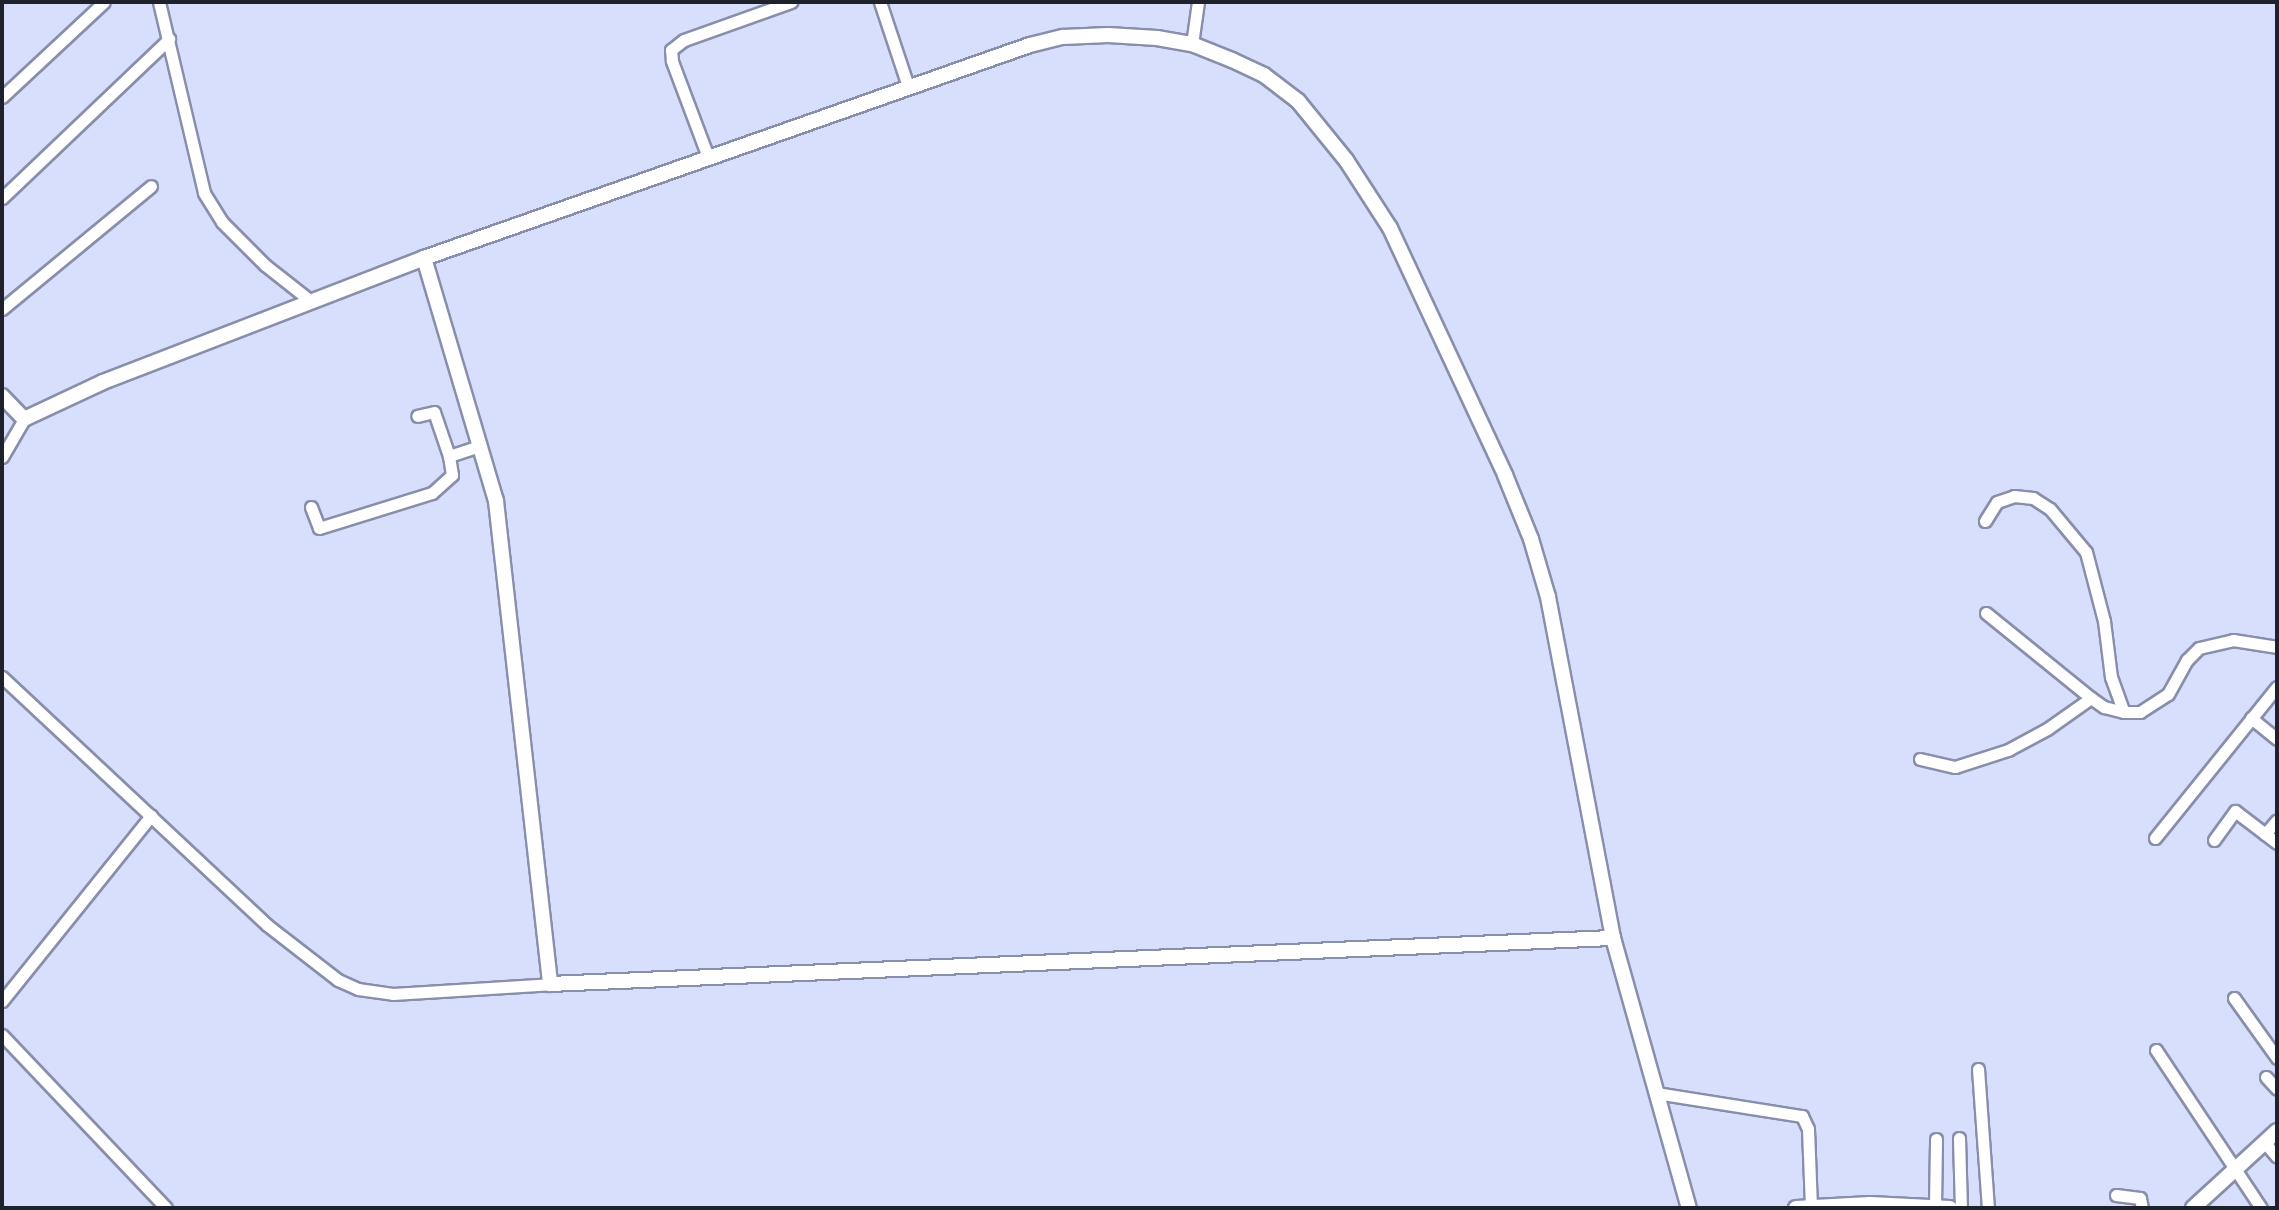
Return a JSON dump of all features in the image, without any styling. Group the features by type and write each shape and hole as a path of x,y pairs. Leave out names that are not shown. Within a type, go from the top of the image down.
{"street":[{"path":"2,97 104,2"},
{"path":"159,2 204,193 222,222 265,265 312,302"},
{"path":"708,157 672,61 671,50 684,40 762,7 791,2"},
{"path":"880,2 908,86"},
{"path":"1192,44 1198,2"},
{"path":"2,457 24,419 103,382 424,258 1030,45 1063,37 1108,35 1192,44 1264,75 1298,101 1346,160 1390,228 1505,475 1541,568 1613,938 1689,1208"},
{"path":"2,198 169,39"},
{"path":"2,309 151,186"},
{"path":"424,258 496,501 550,984"},
{"path":"2,396 24,419"},
{"path":"311,507 319,528 432,493 452,475 449,456 434,412 417,416"},
{"path":"449,456 480,446"},
{"path":"1985,521 1997,502 2014,496 2033,498 2050,509 2086,552 2104,621 2111,677 2124,712"},
{"path":"1986,613 2091,698 2104,707 2124,712 2140,712 2159,701 2199,648 2233,640 2277,647"},
{"path":"2,677 267,925 321,969 358,989 393,994 550,984 1613,938"},
{"path":"2155,838 2276,691"},
{"path":"1920,759 1955,767 2008,750 2047,729 2091,698"},
{"path":"2251,718 2277,739"},
{"path":"2214,840 2235,811 2277,843"},
{"path":"2,1001 151,816"},
{"path":"2265,834 2277,820"},
{"path":"2234,998 2277,1058"},
{"path":"2,1035 166,1208"},
{"path":"2156,1050 2261,1208"},
{"path":"1978,1069 1988,1208"},
{"path":"2266,1077 2277,1089"},
{"path":"1656,1093 1802,1116 1808,1129 1804,1207 1943,1207 1936,1139"},
{"path":"1959,1138 1961,1208"},
{"path":"2193,1208 2272,1141 2277,1157"},
{"path":"2116,1195 2140,1198 2142,1208"}]}
